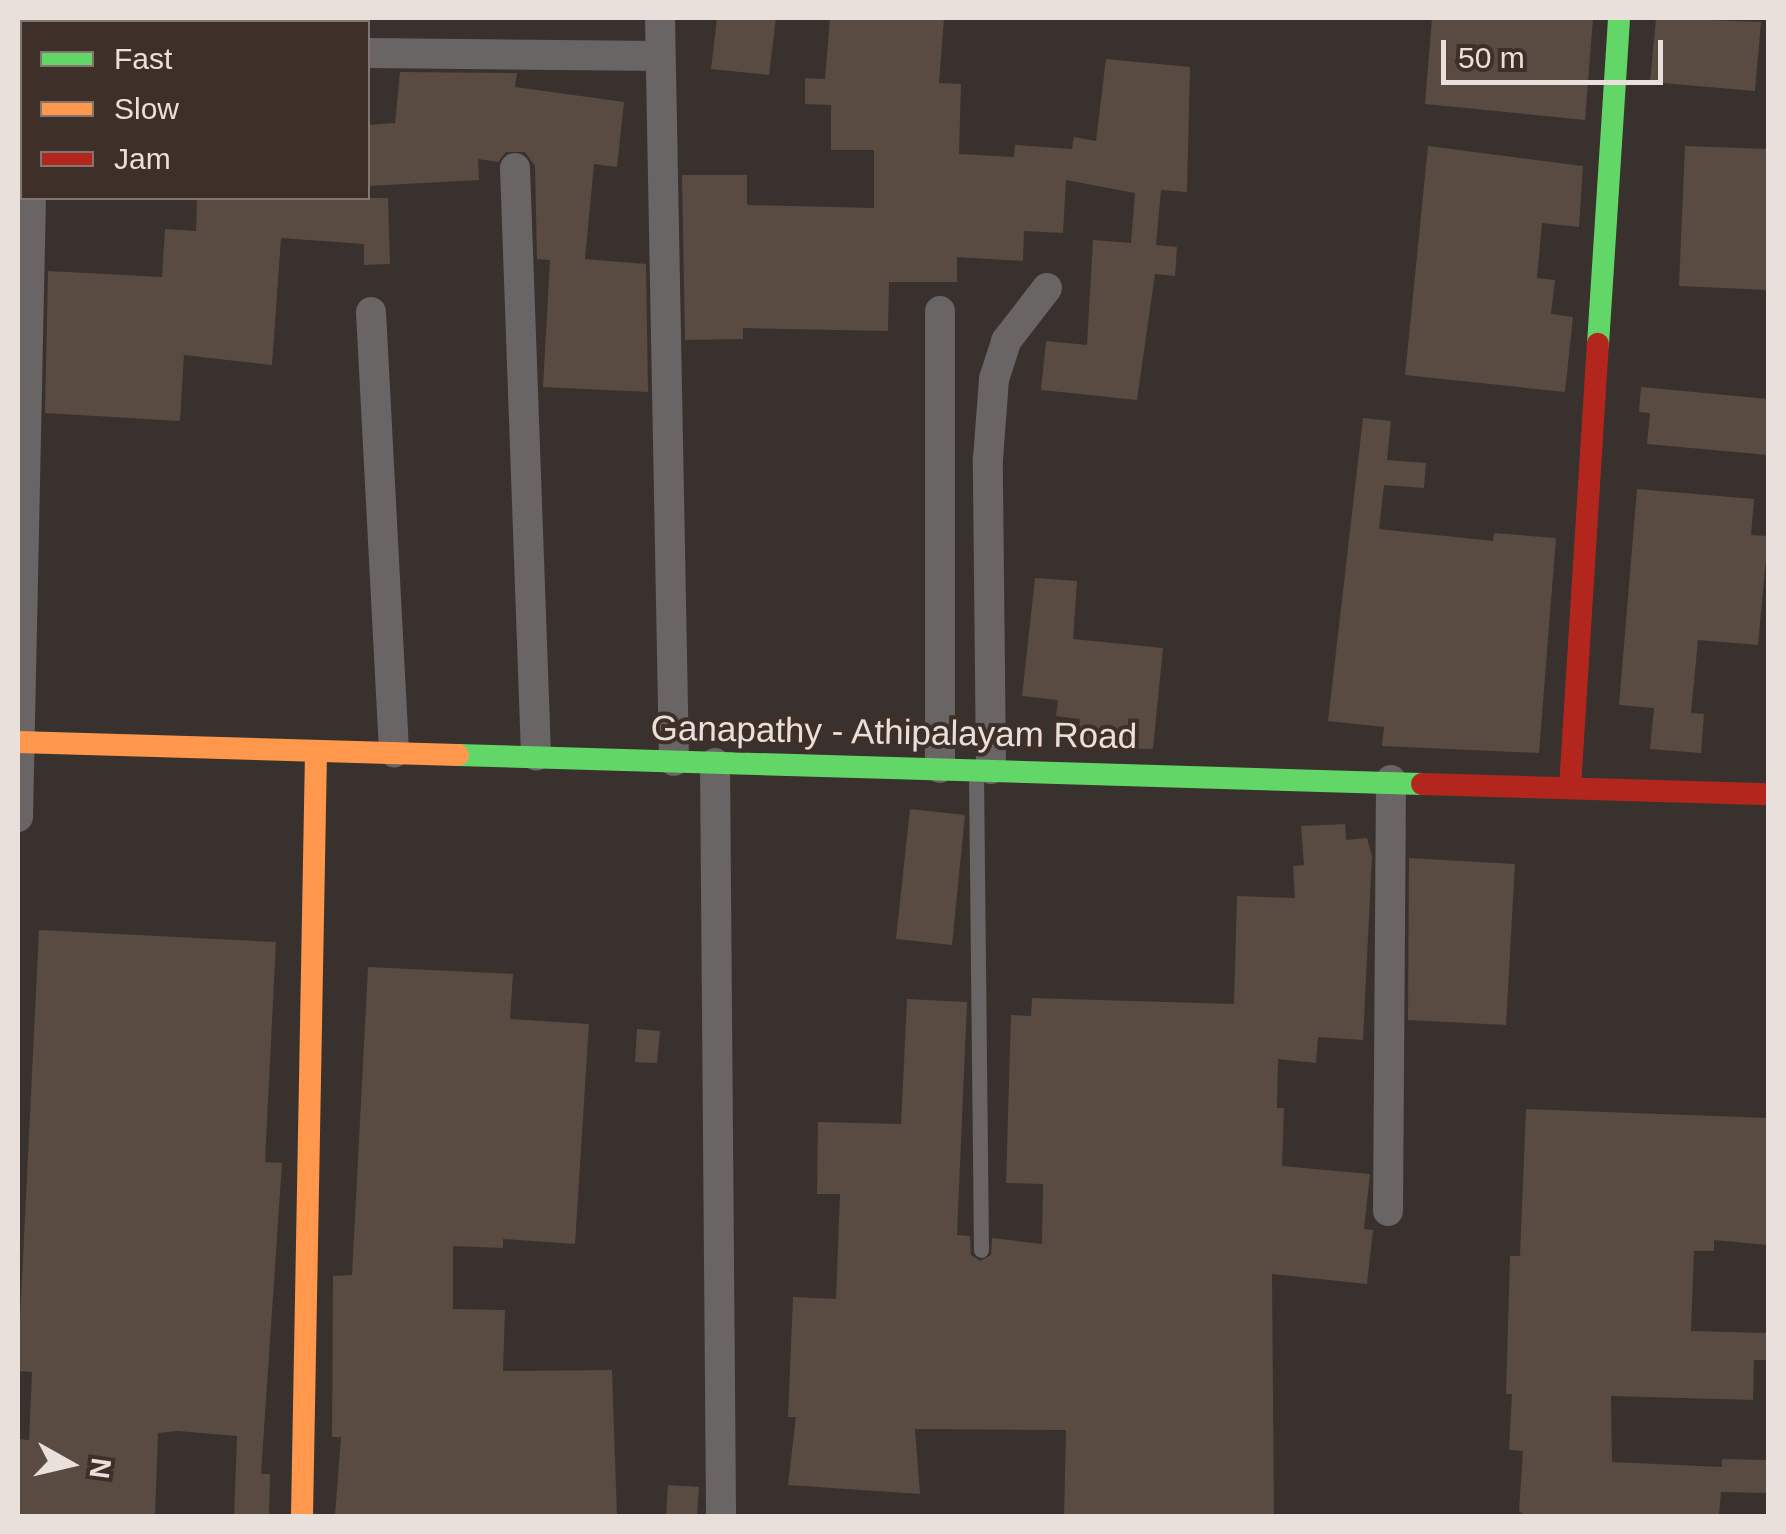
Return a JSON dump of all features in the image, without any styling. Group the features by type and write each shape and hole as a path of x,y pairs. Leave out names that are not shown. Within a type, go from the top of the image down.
{"main road":[{"path":"1570,787 1619,18"},
{"name":"Ganapathy - Athipalayam Road","path":"18,742 1768,794"},
{"path":"302,1516 316,751"}],"street":[{"path":"660,18 674,761"},
{"path":"370,53 660,56"},
{"path":"515,168 536,756"},
{"path":"18,818 30,200"},
{"path":"983,769 988,459 994,379 1006,341 1047,288"},
{"path":"940,311 940,768"},
{"path":"371,312 394,752"},
{"path":"715,763 721,1516"},
{"path":"1388,1211 1391,780"}],"lane":[{"path":"981,1250 983,769"}],"building":[{"path":"717,18 776,18 769,75 711,69"},
{"path":"830,18 944,18 939,83 961,84 959,154 1014,157 1015,145 1072,149 1074,137 1096,141 1106,59 1190,67 1187,192 1161,190 1156,245 1177,247 1175,276 1155,274 1137,400 1041,390 1046,341 1087,345 1093,240 1131,243 1135,193 1066,180 1063,233 1024,231 1023,261 957,257 957,282 889,282 888,331 743,328 743,339 685,340 682,175 747,175 747,205 874,208 874,150 831,150 831,105 805,104 805,78 825,79"},
{"path":"1432,18 1593,18 1585,120 1425,104"},
{"path":"1656,18 1761,22 1755,91 1650,82"},
{"path":"400,72 517,73 515,87 624,102 617,167 594,164 585,259 646,264 648,392 543,387 550,260 537,259 535,166 525,152 506,152 498,162 478,159 479,180 370,186 370,125 395,123"},
{"path":"1428,146 1583,166 1579,227 1542,223 1537,278 1555,280 1551,314 1573,317 1565,392 1405,375"},
{"path":"1685,146 1768,149 1768,290 1679,286"},
{"path":"388,198 390,264 364,265 364,244 281,238 272,365 184,355 180,421 45,413 48,271 162,277 165,229 196,231 197,200"},
{"path":"1641,387 1768,399 1768,455 1647,444 1650,413 1639,412"},
{"path":"1363,418 1391,421 1387,460 1426,463 1424,488 1384,485 1379,529 1493,541 1494,533 1556,538 1539,753 1382,746 1384,727 1328,721"},
{"path":"1637,489 1754,499 1751,535 1768,536 1758,645 1698,640 1691,713 1704,714 1701,753 1650,749 1654,708 1619,705"},
{"path":"1035,578 1077,581 1073,639 1163,648 1153,749 1077,747 1080,719 1056,716 1058,700 1022,696"},
{"path":"910,809 965,815 952,945 896,939"},
{"path":"1345,824 1346,840 1367,838 1372,856 1363,1040 1318,1037 1316,1063 1278,1059 1277,1108 1284,1108 1282,1166 1370,1174 1364,1229 1373,1230 1367,1284 1272,1274 1274,1516 1064,1516 1066,1430 915,1429 920,1494 788,1485 796,1417 788,1417 793,1297 836,1299 840,1194 817,1194 818,1122 901,1124 907,999 967,1002 957,1235 970,1236 971,1255 980,1261 991,1255 992,1238 1042,1244 1043,1184 1006,1183 1011,1015 1031,1016 1032,998 1234,1004 1237,896 1295,898 1293,866 1304,865 1301,826"},
{"path":"1409,858 1515,864 1506,1025 1408,1020"},
{"path":"39,930 276,942 265,1162 282,1163 261,1474 270,1474 269,1516 234,1516 237,1436 178,1431 158,1433 155,1516 18,1516 18,1439 29,1440 32,1372 18,1371 18,1360"},
{"path":"368,967 513,974 510,1019 589,1024 575,1244 503,1239 503,1248 453,1246 453,1309 505,1310 503,1371 612,1370 617,1516 335,1516 341,1437 332,1437 333,1276 352,1275"},
{"path":"637,1029 660,1031 657,1063 635,1062"},
{"path":"1526,1109 1768,1118 1768,1245 1714,1240 1714,1251 1694,1251 1691,1331 1768,1333 1768,1360 1754,1360 1753,1400 1611,1396 1612,1462 1722,1467 1722,1459 1768,1460 1768,1493 1721,1492 1719,1516 1526,1516 1519,1511 1523,1451 1509,1450 1512,1394 1506,1394 1510,1256 1520,1256"},
{"path":"668,1485 699,1487 697,1516 666,1516"}],"traffic: fast":[{"path":"1598,344 1619,18"},
{"path":"458,755 1422,784"}],"traffic: slow":[{"path":"18,742 458,755"},
{"path":"302,1516 316,751"}],"traffic: jam":[{"path":"1570,787 1598,344"},
{"path":"1422,784 1768,794"}]}
